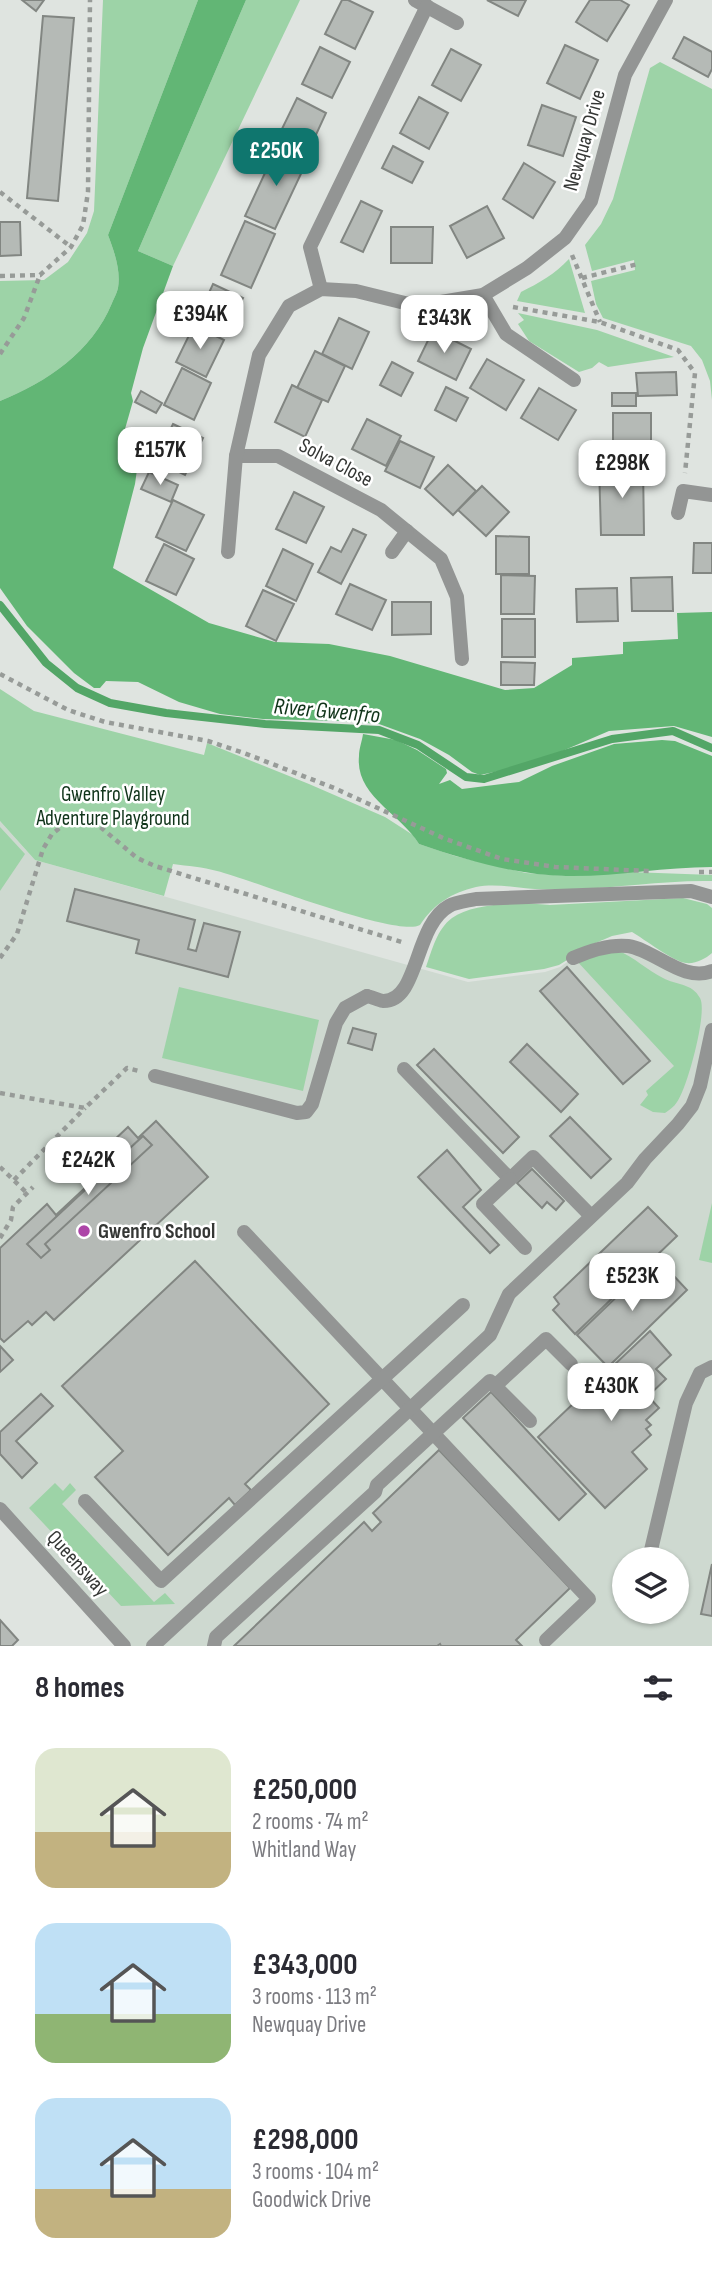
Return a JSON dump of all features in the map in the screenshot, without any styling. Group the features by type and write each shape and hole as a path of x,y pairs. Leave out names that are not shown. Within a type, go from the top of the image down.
{"street":[{"name":"Newquay Drive","path":"321,289 356,291 417,306 485,299 565,238 591,201 625,75 666,0"},
{"path":"228,552 236,456 259,355 289,306 321,289 310,247 421,3 457,23"},
{"path":"485,299 506,334 574,380"},
{"name":"Solva Close","path":"236,456 278,456 381,510 441,559 457,597 462,659"},
{"path":"678,513 683,491 712,495"},
{"path":"392,552 407,531"},
{"path":"155,1076 297,1113 306,1112 312,1104 336,1023 345,1008 367,996 383,1001 397,998 407,987 428,927 448,906 476,899 691,891 712,897"},
{"path":"573,958 590,950 626,946 694,973 712,971"},
{"path":"153,1646 490,1335 509,1294 627,1183 692,1106 700,1086 712,1030"},
{"path":"404,1069 509,1179"},
{"path":"525,1248 483,1204 533,1157 591,1216"},
{"path":"244,1232 589,1599 546,1640"},
{"path":"85,1501 161,1581 463,1305"},
{"path":"495,1386 546,1339 571,1364"},
{"path":"652,1547 686,1403 700,1373 712,1367"},
{"path":"214,1646 216,1637 490,1381 530,1421"},
{"name":"Queensway","path":"0,1509 124,1646"}],"path":[{"path":"0,354 24,317 40,275 71,247 83,225 88,192 90,0"},
{"path":"0,192 71,247"},
{"path":"565,238 600,322"},
{"path":"582,278 638,264"},
{"path":"0,276 40,275"},
{"path":"485,299 600,322 678,350 695,373 683,491"},
{"path":"0,674 68,710 105,722 196,739 244,753 334,788 443,838 502,859 555,867 656,871"},
{"path":"0,958 17,934 43,849 52,834 66,823 82,820 98,825 137,858 171,871 420,947"},
{"path":"692,872 712,872"},
{"path":"14,1180 127,1068 155,1076"},
{"path":"0,1093 85,1108"},
{"path":"53,1141 82,1171"},
{"path":"0,1167 27,1193"},
{"path":"0,1238 11,1220 13,1207 33,1187"}],"shaded area":[{"path":"0,821 35,860 468,982 545,972 560,967 573,958 626,946 680,969 712,971 712,1646 124,1646 0,1509"}],"green space":[{"path":"103,0 198,0 108,235 119,274 117,292 93,336 80,351 35,385 0,401 0,281 44,280 68,262 87,233 94,211"},
{"path":"198,0 246,0 138,251 173,266 143,348 131,393 133,401 125,429 139,455 135,484 113,568 209,623 275,642 329,644 390,656 505,690 534,688 572,665 572,658 623,654 623,642 678,639 677,613 712,612 712,737 674,726 609,731 532,764 480,775 420,739 379,724 263,719 220,714 179,702 138,682 106,681 100,688 94,688 74,673 27,626 0,588 0,401 51,375 80,351 93,336 117,292 119,274 108,235"},
{"path":"246,0 300,0 173,266 138,251"},
{"path":"660,62 712,89 712,400 710,381 702,360 691,346 603,318 596,304 591,281 635,270 634,260 592,271 585,245 601,224 613,199 650,68"},
{"path":"569,259 585,313 517,301 521,292 547,278"},
{"path":"518,313 597,330 674,357 608,367 599,362 592,368 579,372 529,341 518,324 524,320"},
{"name":"Gwenfro Valley Adventure Playground","path":"0,689 34,711 204,755 207,743 385,817 413,835 419,844 455,856 526,873 567,876 631,872 712,875 712,881 573,889 476,887 444,900 420,925 406,927 354,916 234,876 190,866 173,864 164,896 35,860 0,821"},
{"path":"363,734 396,740 417,750 446,769 447,773 439,784 450,780 462,789 519,782 552,766 614,744 675,741 712,756 712,867 603,875 547,875 491,866 419,844 371,794 364,782 359,756"},
{"path":"0,827 25,854 0,891"},
{"path":"683,898 707,904 712,908 712,953 697,962 686,963 674,959 632,932 612,936 591,945 559,965 544,969 469,979 426,967 442,928 452,918 473,909 513,904 550,905"},
{"path":"617,950 663,978 688,987 700,998 702,1006 699,1034 691,1067 677,1102 665,1113 653,1112 640,1105 648,1095 646,1091 674,1066 576,960"},
{"path":"179,987 319,1020 303,1091 162,1058"},
{"path":"712,1203 712,1263 699,1260"},
{"path":"55,1483 63,1491 70,1483 76,1490 62,1504 154,1602 165,1593 175,1604 121,1606 29,1508"}],"building":[{"path":"22,0 44,0 36,11"},
{"path":"342,0 348,0 373,12 355,49 325,34"},
{"path":"487,0 526,0 518,16"},
{"path":"590,0 620,0 629,5 607,41 576,22"},
{"path":"43,16 74,18 58,201 27,198"},
{"path":"684,37 712,52 712,69 708,77 673,58"},
{"path":"565,45 598,60 580,99 547,83"},
{"path":"320,47 350,62 332,98 302,84"},
{"path":"451,49 481,65 461,101 432,85"},
{"path":"419,97 448,113 429,149 400,133"},
{"path":"297,98 326,113 309,150 279,135"},
{"path":"542,105 576,117 563,156 528,145"},
{"path":"393,146 423,162 412,183 382,168"},
{"path":"277,147 307,161 275,229 245,216"},
{"path":"524,163 555,182 533,218 503,199"},
{"path":"361,201 382,211 363,252 341,242"},
{"path":"487,206 504,238 467,258 450,226"},
{"path":"245,221 275,234 251,288 221,275"},
{"path":"0,222 20,222 21,255 0,256"},
{"path":"391,227 433,227 432,263 391,263"},
{"path":"213,284 243,298 225,335 196,321"},
{"path":"339,318 369,332 352,369 322,354"},
{"path":"194,325 224,340 206,377 176,362"},
{"path":"433,330 471,349 456,380 418,361"},
{"path":"315,351 345,366 328,402 297,388"},
{"path":"487,359 524,380 506,410 470,388"},
{"path":"392,362 413,373 401,396 380,385"},
{"path":"182,368 211,383 194,420 164,405"},
{"path":"676,372 677,395 638,396 636,373"},
{"path":"292,385 322,400 305,437 275,422"},
{"path":"446,387 468,398 456,421 435,410"},
{"path":"539,388 576,410 558,440 521,418"},
{"path":"141,391 162,403 156,413 135,402"},
{"path":"612,393 636,393 636,406 612,406"},
{"path":"613,413 651,413 651,448 613,448"},
{"path":"367,419 401,436 386,466 352,449"},
{"path":"173,424 203,438 185,475 155,460"},
{"path":"400,441 434,457 420,488 385,471"},
{"path":"643,464 644,535 601,535 599,465"},
{"path":"448,465 476,491 453,515 425,489"},
{"path":"149,472 178,485 171,502 141,489"},
{"path":"482,486 509,512 486,536 458,510"},
{"path":"294,492 324,507 306,543 276,529"},
{"path":"173,500 204,515 186,551 156,537"},
{"path":"353,529 366,535 341,584 318,572 331,547 341,552"},
{"path":"496,536 529,537 529,574 496,574"},
{"path":"694,543 712,543 712,573 693,573"},
{"path":"164,544 194,559 176,595 146,581"},
{"path":"283,549 313,564 296,601 266,586"},
{"path":"501,575 535,576 534,614 501,614"},
{"path":"672,577 673,611 632,611 631,578"},
{"path":"350,584 386,600 372,630 336,614"},
{"path":"617,588 618,621 577,622 576,589"},
{"path":"263,590 294,604 276,641 246,626"},
{"path":"392,602 431,602 431,634 392,635"},
{"path":"502,619 535,619 535,657 502,657"},
{"path":"501,662 535,663 534,685 501,685"},
{"path":"75,889 195,920 188,949 196,951 204,923 240,932 228,977 136,953 139,940 67,921"},
{"path":"567,967 650,1061 623,1084 540,991"},
{"path":"353,1028 376,1034 372,1050 348,1043"},
{"path":"527,1044 578,1094 561,1112 510,1062"},
{"path":"434,1049 519,1137 503,1153 417,1065"},
{"path":"570,1117 611,1159 591,1178 550,1136"},
{"name":"Gwenfro School","path":"156,1121 208,1177 54,1320 46,1312 32,1325 28,1321 4,1342 0,1338 0,1248 47,1204 56,1215 86,1187 76,1176 128,1127 138,1138"},
{"path":"143,1136 152,1145 45,1244 50,1250 41,1258 27,1244"},
{"path":"447,1150 481,1190 463,1207 499,1245 490,1253 418,1177"},
{"path":"532,1169 564,1201 556,1210 547,1202 542,1208 517,1183"},
{"path":"648,1207 677,1236 575,1334 553,1310 559,1304 554,1297"},
{"path":"657,1258 687,1290 608,1367 577,1335"},
{"path":"195,1261 329,1404 245,1484 251,1490 235,1505 229,1498 168,1555 95,1477 123,1451 62,1386"},
{"path":"650,1331 671,1355 656,1369 666,1379 648,1396 659,1408 646,1420 651,1425 646,1429 651,1435 632,1452 647,1469 605,1508 538,1437"},
{"path":"0,1346 13,1360 0,1372"},
{"path":"491,1392 586,1494 559,1520 463,1418"},
{"path":"41,1394 53,1406 16,1441 37,1463 22,1478 0,1454 0,1432"},
{"path":"439,1450 570,1588 516,1640 522,1646 234,1646 364,1522 372,1531 381,1522 373,1513"},
{"path":"712,1564 712,1616 701,1614"},
{"path":"0,1620 18,1640 12,1646 0,1646"}],"waterway":[{"name":"River Gwenfro","path":"0,605 46,663 77,688 110,703 166,713 265,724 379,730 418,745 466,777 484,779 612,739 673,731 712,748"}],"place":[{"name":"Gwenfro School","path":"84,1231"}]}
